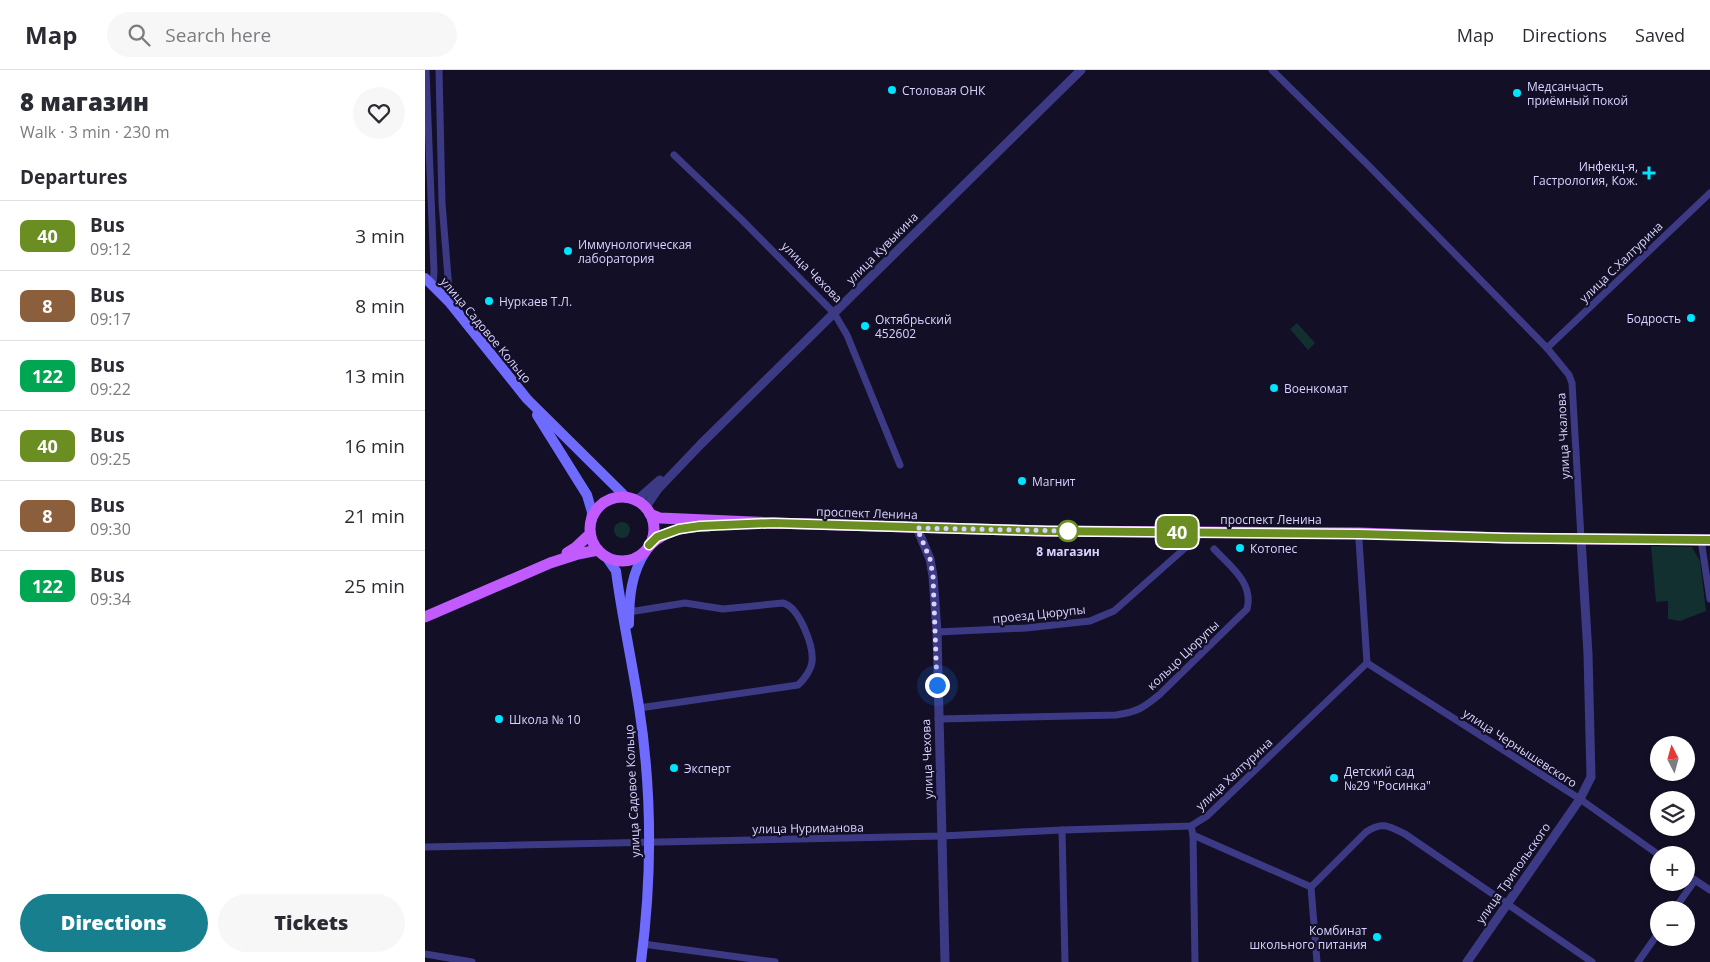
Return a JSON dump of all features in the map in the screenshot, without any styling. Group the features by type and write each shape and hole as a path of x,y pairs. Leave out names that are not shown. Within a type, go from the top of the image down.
{"main road":[{"name":"улица Садовое Кольцо","path":"429,282 450,303 527,399 587,495 592,512 591,522"},
{"name":"улица Садовое Кольцо","path":"527,399 640,505"},
{"path":"611,499 640,505 654,526 652,539 647,548 640,555 628,560 607,558 598,550 590,534 591,522 598,508 611,499"},
{"name":"проспект Ленина","path":"640,505 660,518 917,528 1706,540"},
{"name":"проспект Ленина","path":"647,548 657,537 679,529 700,526 773,523"},
{"path":"549,563 575,548 590,534"},
{"name":"улица Садовое Кольцо","path":"629,650 631,589 636,569 647,548"},
{"path":"425,617 549,563 577,554 598,550"},
{"name":"улица Садовое Кольцо","path":"607,558 616,571 639,708 647,791 649,843 641,962"}],"street":[{"path":"426,70 434,272 429,282"},
{"path":"439,70 443,203 450,303"},
{"name":"улица Кувыкина","path":"640,505 1081,70"},
{"name":"улица Чкалова","path":"1272,70 1547,348 1573,383 1588,654 1591,777 1580,799"},
{"name":"улица Чехова","path":"674,155 835,313 847,335 900,464"},
{"name":"улица С.Халтурина","path":"1547,348 1710,193"},
{"name":"улица Чехова","path":"917,528 932,566 937,632 945,962"},
{"name":"проезд Цюрупы","path":"937,632 1026,628 1090,621 1114,611 1202,532"},
{"path":"1359,540 1367,663"},
{"path":"1706,540 1710,599"},
{"name":"кольцо Цюрупы","path":"938,719 1116,715 1133,713 1147,705 1247,609 1249,600 1246,586 1239,575 1214,549"},
{"path":"629,612 685,603 723,609 783,603 793,608 807,634 812,662 802,682 798,685 639,708"},
{"name":"улица Чернышевского","path":"1367,663 1580,799 1650,849"},
{"name":"улица Халтурина","path":"1195,962 1193,835 1191,826 1207,816 1367,663"},
{"name":"улица Трипольского","path":"1467,962 1506,903 1580,799"},
{"name":"улица Нуриманова","path":"425,847 942,836 1191,826"},
{"path":"1317,962 1311,887 1366,832 1376,826 1388,826 1405,834 1592,962"},
{"path":"1062,830 1065,962"},
{"path":"1193,835 1311,887"},
{"path":"1695,880 1710,890"},
{"path":"643,944 775,962"},
{"path":"1638,962 1650,945"},
{"path":"425,954 472,962"}],"green space":[{"path":"1297,323 1315,343 1308,350 1290,329"},
{"path":"619,522 625,522 630,527 628,536 619,538 614,533 614,527"},
{"path":"1651,546 1692,547 1700,561 1706,611 1680,621 1668,619 1668,601 1656,602"}],"bus line":[{"name":"40","path":"649,545 657,537 679,529 700,526 773,523 1045,531 1710,540"}],"place":[{"name":"Столовая ОНК","path":"892,90"},
{"name":"Медсанчасть приёмный покой","path":"1517,93"},
{"name":"Инфекц-я, Гастрология, Кож.","path":"1649,173"},
{"name":"Иммунологическая лаборатория","path":"568,251"},
{"name":"Нуркаев Т.Л.","path":"489,301"},
{"name":"Бодрость","path":"1691,318"},
{"name":"Октябрьский 452602","path":"865,326"},
{"name":"Военкомат","path":"1274,388"},
{"name":"Магнит","path":"1022,481"},
{"name":"8 магазин","path":"1068,531"},
{"name":"Котопес","path":"1240,548"},
{"name":"Школа № 10","path":"499,719"},
{"name":"Эксперт","path":"674,768"},
{"name":"Детский сад №29 \"Росинка\"","path":"1334,778"},
{"name":"Комбинат школьного питания","path":"1377,937"}],"route":[{"path":"937,685 937,632 932,566 917,528 1068,531"}]}
